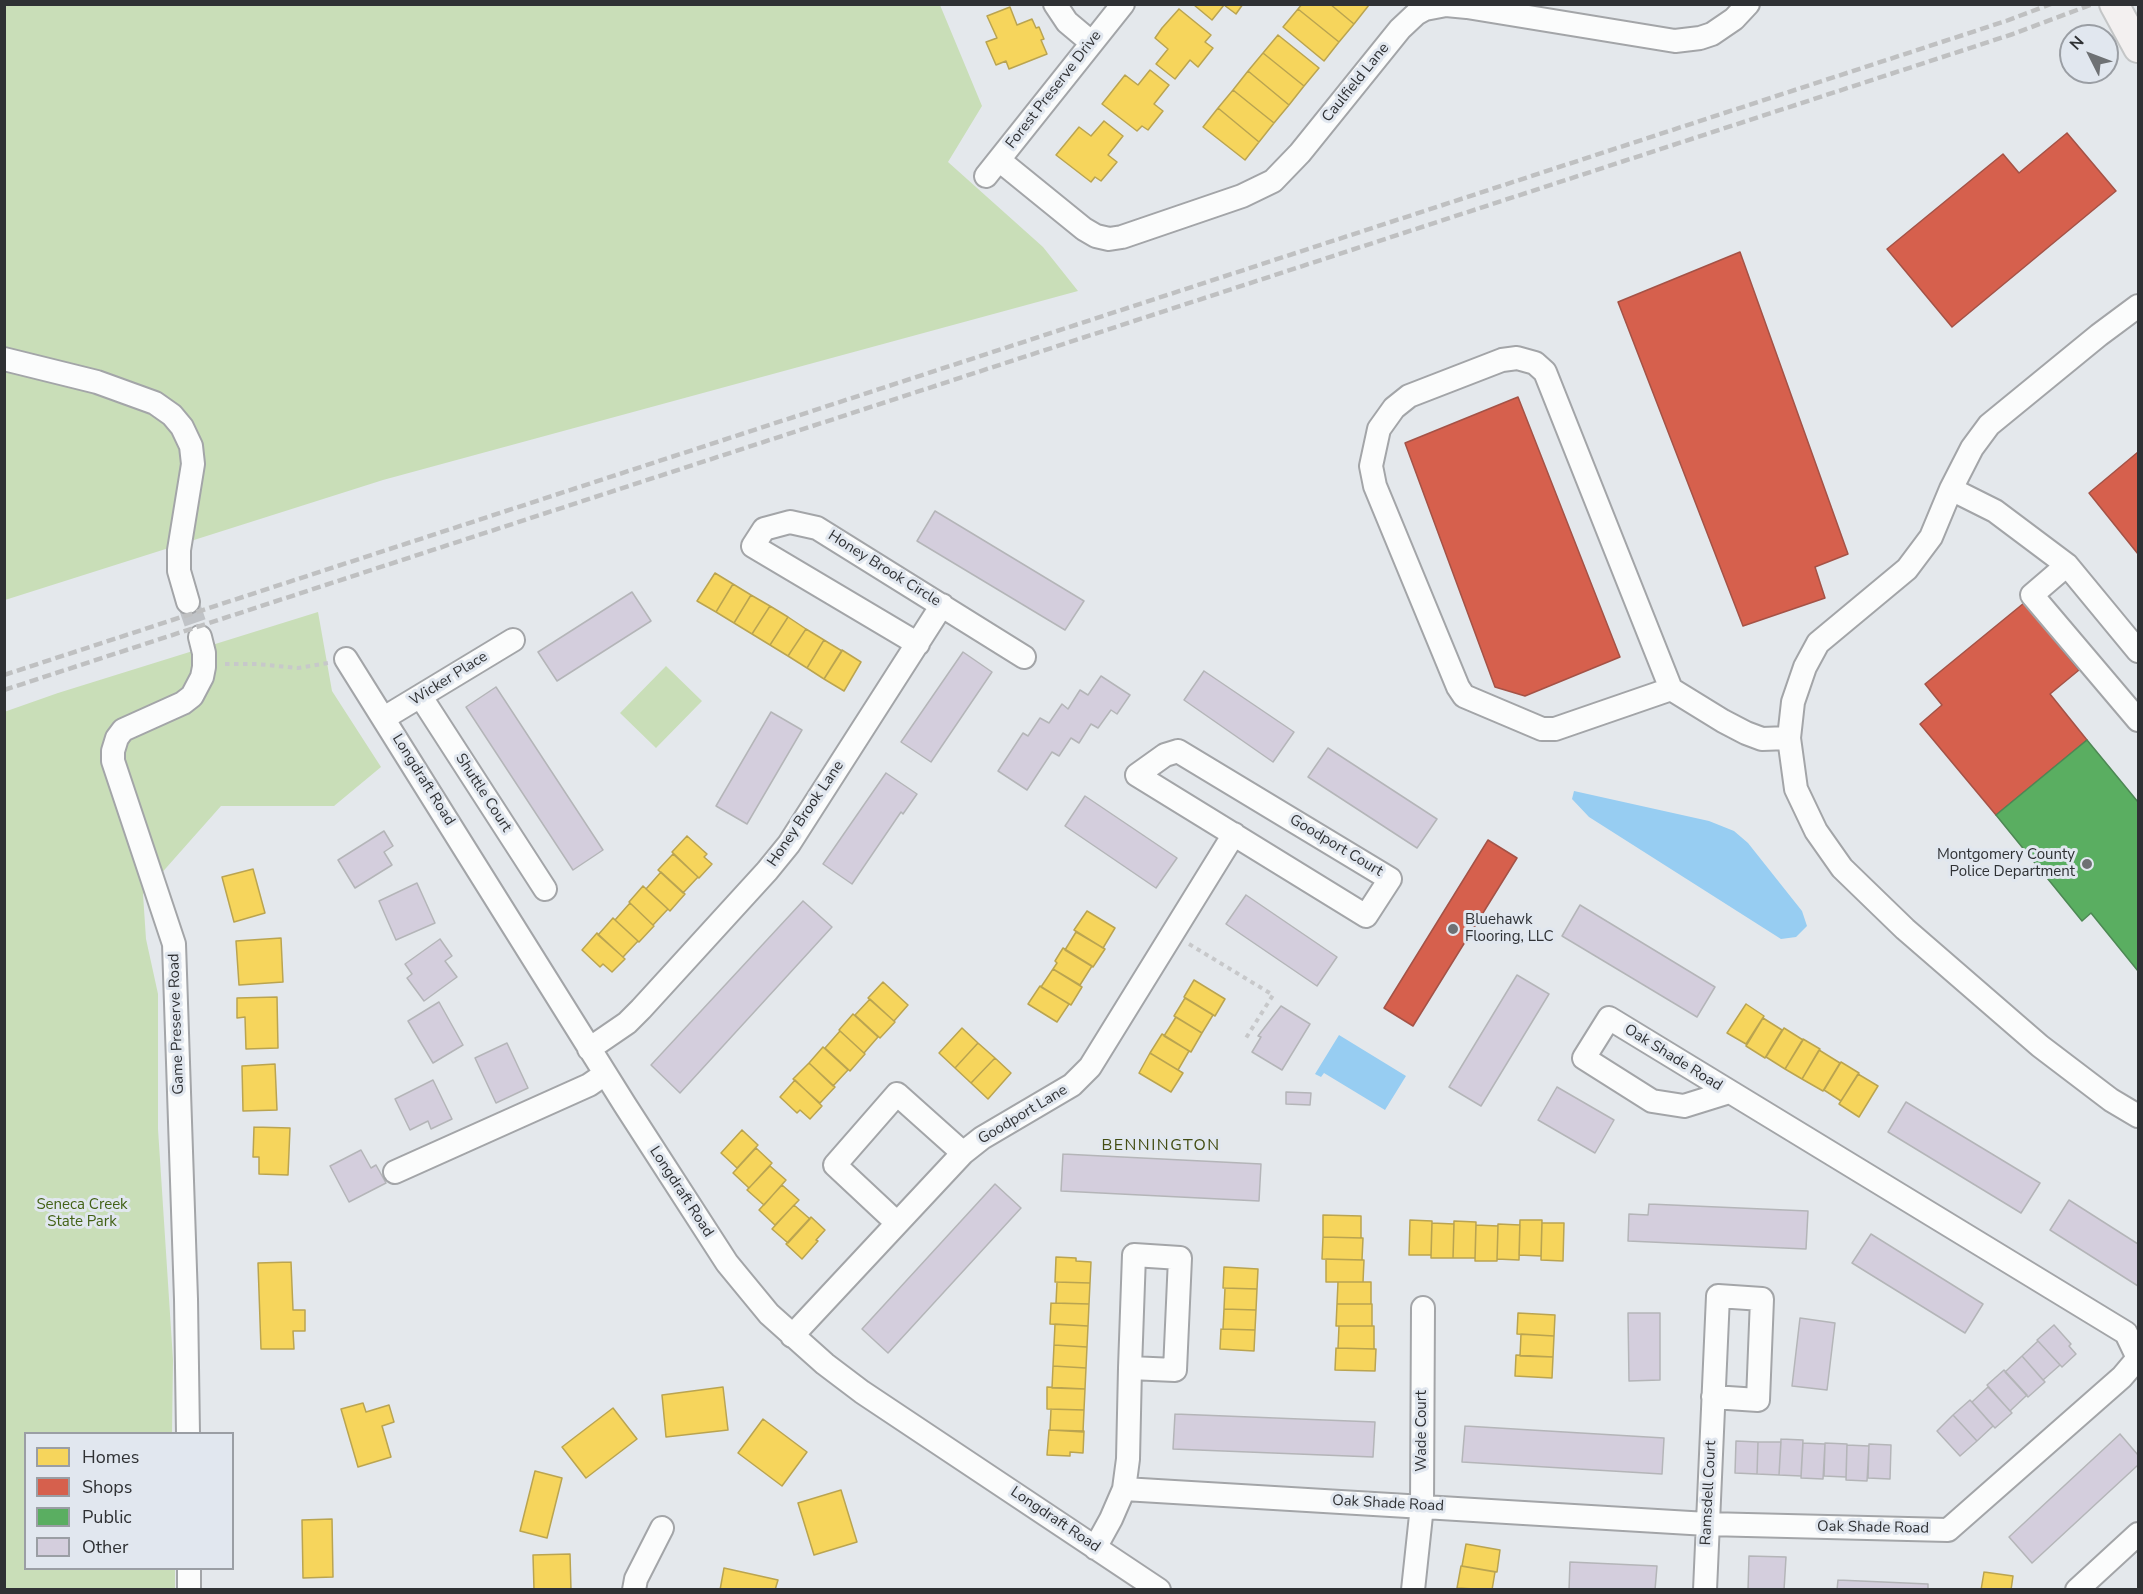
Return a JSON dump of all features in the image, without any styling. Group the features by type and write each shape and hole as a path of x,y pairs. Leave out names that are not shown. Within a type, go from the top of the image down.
{"main road":[{"path":"2119,14 2139,48"}],"street":[{"path":"1055,4 1067,22 1092,43"},
{"name":"Forest Preserve Drive","path":"992,168 1123,4"},
{"name":"Caulfield Lane","path":"992,168 1096,236 1109,239 1122,237 1242,196 1273,181 1300,153 1400,29 1425,9 1446,5 1467,7 1675,41 1712,34 1734,19 1748,4"},
{"path":"2139,306 2099,335 1989,425 1972,448 1951,489 1931,537 1907,569 1818,643 1805,667 1793,702 1789,738 1796,789 1816,831 1842,868 1905,929 2040,1046 2111,1100 2139,1116"},
{"path":"1671,689 1555,729 1542,729 1464,696 1458,687 1375,486 1371,466 1379,429 1395,408 1409,396 1502,360 1517,358 1535,363 1545,372 1671,689 1746,733 1762,739 1789,738"},
{"path":"4,359 96,382 154,403 172,415 182,427 191,446 193,465 179,550 179,571 188,602"},
{"path":"1951,489 1995,511 2067,565 2139,651"},
{"name":"Honey Brook Circle","path":"918,644 753,546 764,529 790,522 817,528 1024,657"},
{"path":"2067,565 2032,595 2139,720"},
{"name":"Honey Brook Lane","path":"589,1049 627,1023 641,1009 789,844 942,605"},
{"name":"Game Preserve Road","path":"188,1432 186,1299 174,944 113,761 113,751 117,738 123,730 183,703 192,696 202,677 204,666 200,637"},
{"name":"Wicker Place","path":"384,718 513,640"},
{"name":"Longdraft Road","path":"346,659 589,1049 727,1263 769,1314 792,1336 862,1392 1159,1590"},
{"name":"Shuttle Court","path":"421,697 544,889"},
{"name":"Goodport Court","path":"1178,751 1390,879 1366,916 1234,834 1137,775 1165,755 1178,751"},
{"name":"Goodport Lane","path":"792,1336 963,1152 982,1138 1072,1085 1090,1067 1234,834"},
{"name":"Oak Shade Road","path":"1124,1489 1707,1524 1948,1530 2122,1377 2138,1358 2126,1333 1609,1018 1584,1058 1652,1101 1684,1106 1729,1092"},
{"path":"395,1172 589,1085 605,1074"},
{"path":"897,1223 835,1164 897,1094 963,1152"},
{"path":"1095,1548 1112,1519 1124,1489 1128,1459 1130,1368 1134,1255 1180,1258 1174,1371 1130,1368"},
{"name":"Ramsdell Court","path":"1705,1590 1707,1524 1713,1397 1718,1296 1762,1299 1758,1400 1713,1397"},
{"name":"Wade Court","path":"1413,1590 1422,1506 1423,1308"},
{"path":"634,1590 636,1579 662,1528"},
{"path":"2077,1590 2139,1534"},
{"path":"189,1570 189,1590"}],"path":[{"path":"204,666 257,664 298,668 346,659"},
{"path":"1172,934 1273,995 1246,1038"}],"green space":[{"path":"5,5 940,5 982,106 948,162 1043,247 1078,291 383,480 5,600"},
{"name":"Seneca Creek State Park","path":"318,612 332,691 381,767 334,806 221,806 143,894 146,939 158,994 158,1129 173,1360 172,1432 24,1432 24,1570 175,1570 175,1589 5,1589 4,712"},
{"path":"666,666 702,701 656,748 620,713"}],"water":[{"path":"1574,791 1709,821 1734,831 1748,843 1802,911 1807,926 1796,937 1781,939 1589,817 1572,799"},
{"path":"1339,1035 1406,1076 1385,1110 1324,1073 1321,1077 1315,1074"}],"building: Homes":[{"path":"1243,4 1236,14 1224,5 1212,20 1194,5"},
{"path":"1302,4 1330,4 1354,24 1339,42 1298,9"},
{"path":"1330,4 1368,4 1369,5 1354,24"},
{"path":"1010,7 1017,25 1032,19 1036,28 1039,27 1047,54 1009,69 1006,61 996,65 986,42 997,38 987,16"},
{"path":"1179,9 1211,35 1205,42 1213,48 1198,67 1190,60 1175,79 1156,64 1168,49 1155,38"},
{"path":"1298,9 1339,42 1324,61 1283,27"},
{"path":"1278,35 1319,68 1304,86 1263,53"},
{"path":"1263,53 1304,86 1289,105 1248,71"},
{"path":"1150,70 1169,85 1154,104 1163,111 1148,130 1142,126 1137,131 1102,104 1125,75 1138,85"},
{"path":"1248,71 1289,105 1274,123 1233,90"},
{"path":"1233,90 1274,123 1259,142 1218,108"},
{"path":"1218,108 1259,142 1245,160 1203,127"},
{"path":"1104,121 1123,136 1108,155 1117,162 1101,181 1095,177 1091,182 1056,155 1079,127 1091,136"},
{"path":"715,573 733,584 716,612 697,601"},
{"path":"733,584 751,595 734,623 716,612"},
{"path":"751,595 770,606 752,634 734,623"},
{"path":"770,606 788,617 770,645 752,634"},
{"path":"788,617 806,629 788,656 770,645"},
{"path":"806,629 824,640 807,668 788,656"},
{"path":"824,640 842,651 824,679 807,668"},
{"path":"842,650 861,662 844,691 824,679"},
{"path":"687,836 707,854 704,857 712,864 699,878 672,852"},
{"path":"673,854 698,877 683,893 658,870"},
{"path":"253,869 265,913 234,922 222,877"},
{"path":"661,872 685,894 670,911 646,889"},
{"path":"643,886 668,909 653,925 629,902"},
{"path":"630,903 654,926 639,942 615,920"},
{"path":"1087,911 1115,928 1103,948 1074,930"},
{"path":"613,918 638,941 623,957 598,935"},
{"path":"1076,932 1105,949 1093,967 1065,950"},
{"path":"597,933 625,959 612,972 603,964 600,967 582,950"},
{"path":"281,938 283,982 239,985 236,941"},
{"path":"1063,948 1092,966 1080,985 1053,969"},
{"path":"1053,969 1082,987 1071,1005 1041,987"},
{"path":"1194,980 1225,999 1215,1016 1184,997"},
{"path":"883,982 908,1005 894,1021 868,998"},
{"path":"1040,986 1069,1004 1057,1022 1028,1004"},
{"path":"277,997 278,1048 246,1049 245,1017 237,1018 237,998"},
{"path":"1185,998 1213,1015 1202,1033 1174,1016"},
{"path":"870,999 895,1022 880,1038 855,1015"},
{"path":"1746,1004 1764,1016 1746,1044 1727,1033"},
{"path":"853,1014 878,1037 864,1053 839,1030"},
{"path":"1176,1017 1202,1033 1191,1052 1164,1036"},
{"path":"1763,1018 1782,1030 1765,1058 1746,1046"},
{"path":"962,1028 978,1043 955,1068 939,1053"},
{"path":"1784,1028 1803,1040 1785,1069 1766,1057"},
{"path":"840,1031 865,1054 850,1071 825,1048"},
{"path":"1162,1034 1189,1051 1178,1070 1150,1053"},
{"path":"1803,1039 1820,1049 1802,1079 1785,1069"},
{"path":"978,1043 995,1058 971,1083 955,1068"},
{"path":"823,1047 848,1070 833,1086 809,1063"},
{"path":"1819,1050 1840,1063 1823,1091 1802,1079"},
{"path":"1150,1053 1183,1073 1171,1092 1139,1073"},
{"path":"995,1058 1011,1073 988,1099 971,1083"},
{"path":"1841,1062 1859,1073 1841,1101 1824,1090"},
{"path":"809,1063 835,1087 820,1103 793,1079"},
{"path":"275,1064 277,1110 243,1111 242,1066"},
{"path":"1858,1074 1878,1086 1859,1117 1839,1104"},
{"path":"795,1080 822,1106 810,1119 800,1110 797,1113 780,1097"},
{"path":"254,1127 290,1128 288,1175 259,1174 259,1157 253,1157"},
{"path":"742,1130 758,1145 737,1168 721,1153"},
{"path":"756,1148 772,1163 749,1188 733,1173"},
{"path":"770,1166 786,1180 764,1205 747,1190"},
{"path":"782,1185 799,1200 775,1225 759,1210"},
{"path":"794,1205 810,1219 788,1243 772,1229"},
{"path":"1323,1215 1361,1216 1361,1238 1323,1237"},
{"path":"811,1217 825,1230 802,1259 786,1244"},
{"path":"1410,1220 1432,1221 1431,1255 1409,1255"},
{"path":"1520,1220 1542,1220 1541,1256 1519,1255"},
{"path":"1454,1221 1476,1222 1475,1258 1453,1258"},
{"path":"1432,1223 1454,1224 1453,1258 1431,1258"},
{"path":"1542,1223 1564,1223 1563,1261 1541,1260"},
{"path":"1498,1224 1520,1225 1519,1260 1497,1259"},
{"path":"1476,1225 1498,1226 1497,1261 1475,1261"},
{"path":"1323,1237 1363,1238 1362,1260 1322,1259"},
{"path":"1056,1257 1076,1258 1076,1261 1091,1262 1090,1283 1055,1282"},
{"path":"1326,1259 1364,1260 1363,1282 1326,1282"},
{"path":"291,1262 293,1310 305,1310 305,1331 293,1331 294,1349 261,1349 258,1263"},
{"path":"1224,1267 1258,1269 1257,1289 1223,1288"},
{"path":"1057,1282 1090,1283 1089,1304 1056,1303"},
{"path":"1338,1282 1371,1282 1371,1304 1337,1304"},
{"path":"1225,1288 1257,1289 1256,1310 1224,1309"},
{"path":"1051,1303 1089,1304 1088,1326 1050,1324"},
{"path":"1337,1304 1372,1304 1372,1326 1336,1326"},
{"path":"1224,1309 1256,1310 1255,1330 1223,1329"},
{"path":"1518,1313 1555,1315 1554,1336 1517,1334"},
{"path":"1055,1324 1088,1326 1087,1347 1054,1345"},
{"path":"1339,1326 1374,1326 1374,1349 1338,1348"},
{"path":"1221,1329 1255,1330 1254,1351 1220,1349"},
{"path":"1521,1334 1554,1336 1553,1357 1520,1356"},
{"path":"1054,1345 1087,1347 1086,1368 1053,1366"},
{"path":"1336,1348 1376,1349 1375,1371 1335,1370"},
{"path":"1516,1355 1553,1357 1552,1378 1515,1376"},
{"path":"1053,1366 1086,1368 1085,1389 1052,1388"},
{"path":"723,1387 728,1430 666,1437 662,1395"},
{"path":"1047,1387 1085,1389 1084,1410 1047,1409"},
{"path":"363,1403 366,1412 389,1405 394,1422 382,1426 391,1457 358,1467 341,1409"},
{"path":"613,1408 637,1439 586,1478 562,1447"},
{"path":"1051,1409 1084,1410 1083,1432 1050,1430"},
{"path":"763,1419 807,1452 782,1486 738,1453"},
{"path":"1049,1430 1084,1431 1083,1453 1070,1452 1070,1456 1047,1455"},
{"path":"535,1471 562,1478 547,1538 520,1531"},
{"path":"841,1490 857,1542 814,1555 798,1503"},
{"path":"332,1519 333,1577 303,1578 302,1520"},
{"path":"1466,1544 1500,1550 1497,1572 1462,1566"},
{"path":"570,1554 571,1590 534,1590 533,1555"},
{"path":"1461,1566 1495,1572 1492,1590 1457,1588"},
{"path":"724,1568 778,1580 775,1590 720,1590"},
{"path":"1984,1572 2013,1576 2011,1590 1981,1590"}],"building: Shops":[{"path":"2067,133 2116,191 1952,327 1887,249 2003,154 2019,173"},
{"path":"1740,252 1848,554 1815,567 1825,598 1743,626 1618,302"},
{"path":"1518,397 1620,657 1525,696 1495,687 1405,443"},
{"path":"2138,452 2138,554 2089,493"},
{"path":"2024,603 2079,670 2050,694 2087,740 1996,815 1920,724 1942,705 1925,684"},
{"path":"1488,840 1517,858 1413,1026 1384,1008"}],"building: Public":[{"name":"Montgomery County Police Department","path":"2087,740 2138,802 2138,971 2091,913 2082,921 1996,815"}],"building: Other":[{"path":"935,511 1084,601 1065,630 917,541"},
{"path":"632,592 651,621 557,681 538,652"},
{"path":"963,652 992,672 931,762 901,742"},
{"path":"1204,671 1294,732 1273,762 1184,700"},
{"path":"1101,676 1130,695 1117,714 1111,710 1098,728 1091,724 1079,743 1071,738 1059,756 1052,752 1027,790 998,771 1023,733 1028,736 1040,718 1049,723 1062,704 1068,709 1080,690 1088,695"},
{"path":"496,687 603,850 573,870 466,707"},
{"path":"771,712 802,730 747,824 716,806"},
{"path":"1328,748 1437,819 1417,848 1308,777"},
{"path":"886,773 917,794 903,814 901,812 852,884 823,864"},
{"path":"1085,796 1177,858 1156,888 1065,826"},
{"path":"384,831 393,846 384,852 392,865 355,888 338,860"},
{"path":"417,883 435,923 396,940 379,901"},
{"path":"1246,895 1337,957 1317,986 1226,924"},
{"path":"803,901 832,927 680,1093 651,1065"},
{"path":"1580,905 1715,987 1697,1017 1562,936"},
{"path":"440,939 452,956 445,961 457,977 424,1001 407,978 412,974 405,964"},
{"path":"1517,975 1549,994 1481,1106 1449,1087"},
{"path":"439,1002 463,1045 433,1063 408,1021"},
{"path":"1281,1006 1310,1024 1282,1070 1252,1052 1261,1037 1258,1036"},
{"path":"507,1043 528,1088 496,1103 475,1058"},
{"path":"433,1080 452,1119 431,1129 428,1121 410,1130 395,1099"},
{"path":"1557,1087 1614,1120 1595,1153 1538,1120"},
{"path":"1286,1092 1311,1093 1310,1105 1286,1104"},
{"path":"1906,1102 2040,1183 2021,1213 1888,1132"},
{"path":"361,1150 371,1168 376,1165 386,1183 349,1202 330,1166"},
{"path":"1063,1154 1261,1164 1259,1201 1061,1191"},
{"path":"995,1184 1021,1208 888,1353 862,1329"},
{"path":"2069,1200 2138,1244 2138,1286 2050,1230"},
{"path":"1649,1204 1808,1211 1806,1249 1628,1241 1629,1214 1648,1215"},
{"path":"1871,1234 1983,1304 1965,1333 1852,1263"},
{"path":"1628,1313 1660,1313 1660,1380 1629,1381"},
{"path":"1800,1318 1835,1323 1827,1390 1792,1386"},
{"path":"2054,1325 2071,1344 2069,1346 2076,1354 2062,1367 2037,1340"},
{"path":"2038,1341 2060,1365 2043,1380 2022,1356"},
{"path":"2022,1356 2045,1382 2028,1397 2005,1372"},
{"path":"2004,1370 2027,1395 2010,1411 1987,1385"},
{"path":"1988,1387 2012,1413 1995,1428 1972,1402"},
{"path":"1970,1400 1993,1426 1977,1441 1953,1415"},
{"path":"1175,1414 1375,1422 1373,1457 1173,1449"},
{"path":"1953,1415 1977,1441 1960,1456 1937,1431"},
{"path":"1465,1426 1664,1438 1662,1474 1462,1462"},
{"path":"2120,1434 2138,1455 2138,1465 2032,1563 2009,1537"},
{"path":"1781,1439 1803,1440 1801,1476 1779,1475"},
{"path":"1736,1441 1758,1442 1757,1474 1735,1473"},
{"path":"1758,1442 1781,1442 1779,1475 1757,1474"},
{"path":"1803,1443 1825,1444 1823,1479 1801,1478"},
{"path":"1825,1443 1847,1444 1846,1477 1824,1476"},
{"path":"1869,1444 1891,1445 1890,1479 1868,1478"},
{"path":"1847,1445 1869,1446 1867,1481 1846,1480"},
{"path":"1749,1556 1786,1557 1784,1590 1748,1590"},
{"path":"1570,1562 1657,1566 1655,1590 1569,1590"},
{"path":"1838,1580 1928,1584 1928,1590 1837,1590"}],"tunnel":[{"path":"188,602 200,637"}],"railway":[{"path":"4,675 2006,21 2051,4"},
{"path":"4,690 2013,34 2093,4"}],"place":[{"name":"Montgomery County Police Department","path":"2087,864"},
{"name":"Bluehawk Flooring, LLC","path":"1453,929"}],"district":[{"name":"BENNINGTON","path":"1161,1146"}]}
